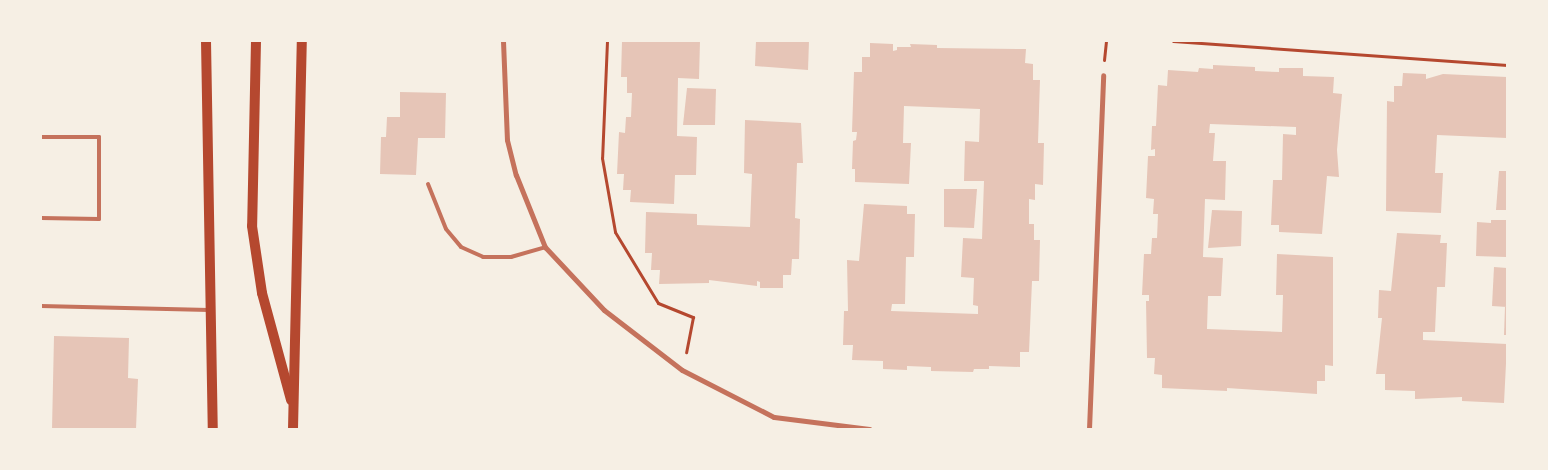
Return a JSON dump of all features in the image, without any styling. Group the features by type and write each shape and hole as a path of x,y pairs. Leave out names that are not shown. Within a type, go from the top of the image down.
{"main road":[{"path":"206,41 209,310 213,429"},
{"path":"256,41 253,236 262,293 293,408"},
{"path":"292,429 302,41"}],"street":[{"path":"503,41 507,140 516,175 545,247 604,310 682,370 774,417 869,429"},
{"path":"1089,429 1103,75"}],"lane":[{"path":"41,137 99,137 99,219 41,218"},
{"path":"428,184 446,229 461,247 484,258 511,257 545,247"},
{"path":"41,306 209,310"}],"path":[{"path":"607,41 602,158 615,232 658,303 694,317 682,370"},
{"path":"1173,41 1507,65"}],"building":[{"path":"622,41 700,41 699,79 678,78 677,136 697,137 696,175 675,175 674,204 630,202 631,190 623,190 624,174 617,174 619,132 625,133 626,117 631,117 632,93 627,93 627,77 621,77"},
{"path":"756,41 809,41 808,70 755,66"},
{"path":"870,43 893,44 893,51 897,50 897,47 911,47 910,44 937,45 937,48 1026,49 1025,63 1033,64 1033,80 1040,80 1038,143 1044,143 1043,185 1035,184 1035,200 1029,199 1029,224 1034,224 1034,240 1040,240 1039,281 1032,281 1029,352 1020,352 1020,367 989,366 989,369 974,369 973,372 931,371 931,367 907,366 907,370 883,369 883,361 852,360 853,345 843,345 844,311 848,311 847,260 859,261 864,204 907,206 907,214 915,214 914,257 906,257 905,304 892,304 891,311 978,314 978,306 973,305 974,278 961,277 963,238 982,239 984,181 964,181 965,141 979,142 980,109 904,106 903,143 911,143 909,184 855,182 855,169 852,169 853,141 856,140 857,132 852,132 854,72 862,72 862,57 870,57"},
{"path":"1213,65 1255,67 1255,71 1279,72 1279,68 1303,68 1303,76 1334,77 1333,93 1342,94 1337,150 1339,177 1327,176 1322,234 1279,232 1279,225 1271,225 1273,180 1282,180 1283,134 1296,135 1296,127 1210,124 1209,133 1215,133 1213,161 1226,161 1225,200 1205,199 1203,257 1223,258 1221,296 1208,296 1207,329 1282,332 1283,295 1276,295 1277,254 1333,257 1333,366 1325,365 1325,381 1317,381 1317,394 1227,388 1227,391 1162,388 1162,375 1154,374 1155,358 1147,358 1146,301 1149,301 1149,295 1142,295 1144,254 1151,254 1152,238 1157,238 1158,214 1153,214 1154,199 1146,198 1148,156 1155,156 1155,149 1151,150 1152,126 1156,126 1158,85 1167,86 1168,70 1198,72 1199,68 1213,69"},
{"path":"1403,73 1426,74 1426,79 1443,74 1507,77 1507,138 1437,135 1435,173 1443,173 1441,213 1386,211 1387,101 1394,102 1394,86 1402,86"},
{"path":"687,88 716,89 715,125 683,125"},
{"path":"400,92 446,93 445,138 418,138 416,175 380,174 381,137 386,137 387,117 400,117"},
{"path":"745,120 801,123 803,163 797,163 795,218 800,219 799,259 792,259 791,275 783,275 783,288 760,288 760,282 757,281 757,286 709,280 709,283 659,284 660,270 651,270 652,253 645,253 646,212 697,214 697,225 750,227 752,174 744,173"},
{"path":"1499,171 1507,171 1507,210 1496,210"},
{"path":"944,189 977,189 974,228 944,227"},
{"path":"1212,210 1242,211 1241,246 1208,248"},
{"path":"1491,220 1507,220 1506,257 1476,256 1477,222 1491,223"},
{"path":"1397,233 1441,235 1440,243 1447,243 1445,287 1437,287 1435,332 1423,332 1423,340 1507,344 1504,403 1462,401 1462,397 1415,399 1415,391 1385,390 1385,374 1376,374 1382,318 1378,318 1379,290 1391,291"},
{"path":"1494,267 1507,268 1507,307 1492,306"},
{"path":"1505,307 1507,307 1507,335 1504,335"},
{"path":"54,336 129,338 128,378 138,379 136,429 52,429"}]}
